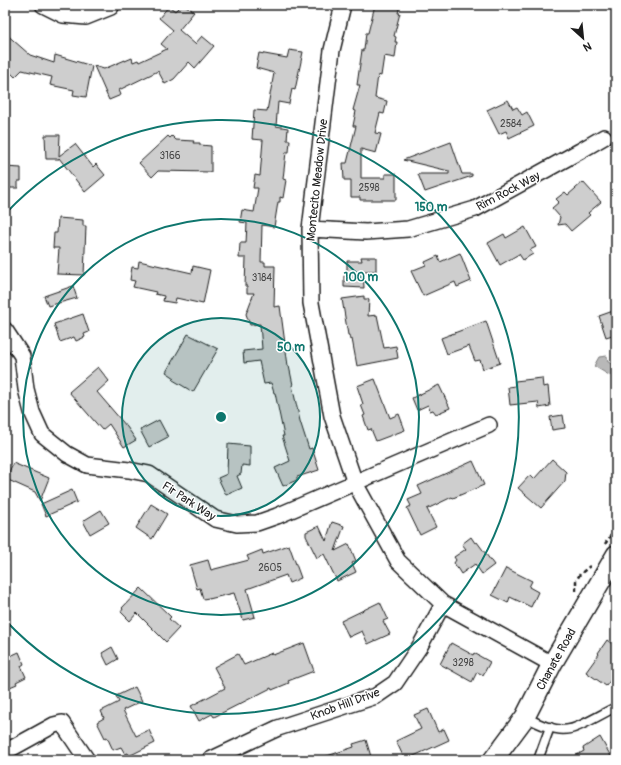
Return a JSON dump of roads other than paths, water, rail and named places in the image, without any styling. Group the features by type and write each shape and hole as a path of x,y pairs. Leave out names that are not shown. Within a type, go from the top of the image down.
{"street":[{"path":"43,5 63,15 86,17 111,7"},
{"name":"Montecito Meadow Drive","path":"343,5 332,50 310,229 311,303 332,416 354,483 398,561 443,604 552,664"},
{"name":"Rim Rock Way","path":"310,229 366,232 408,229 475,209 604,137"},
{"name":"Fir Park Way","path":"5,330 22,356 26,389 32,412 42,434 67,454 86,465 149,474 215,519 237,524 257,523 277,516 488,425"},
{"name":"Chanate Road","path":"493,760 526,717 552,664 616,555"},
{"name":"Knob Hill Drive","path":"210,760 278,728 376,696 395,683 420,646 443,604"},
{"path":"5,752 54,725 62,723 87,760"}],"lane":[{"path":"526,717 539,725 562,729 572,728 616,707"},
{"path":"538,760 550,727"}]}
